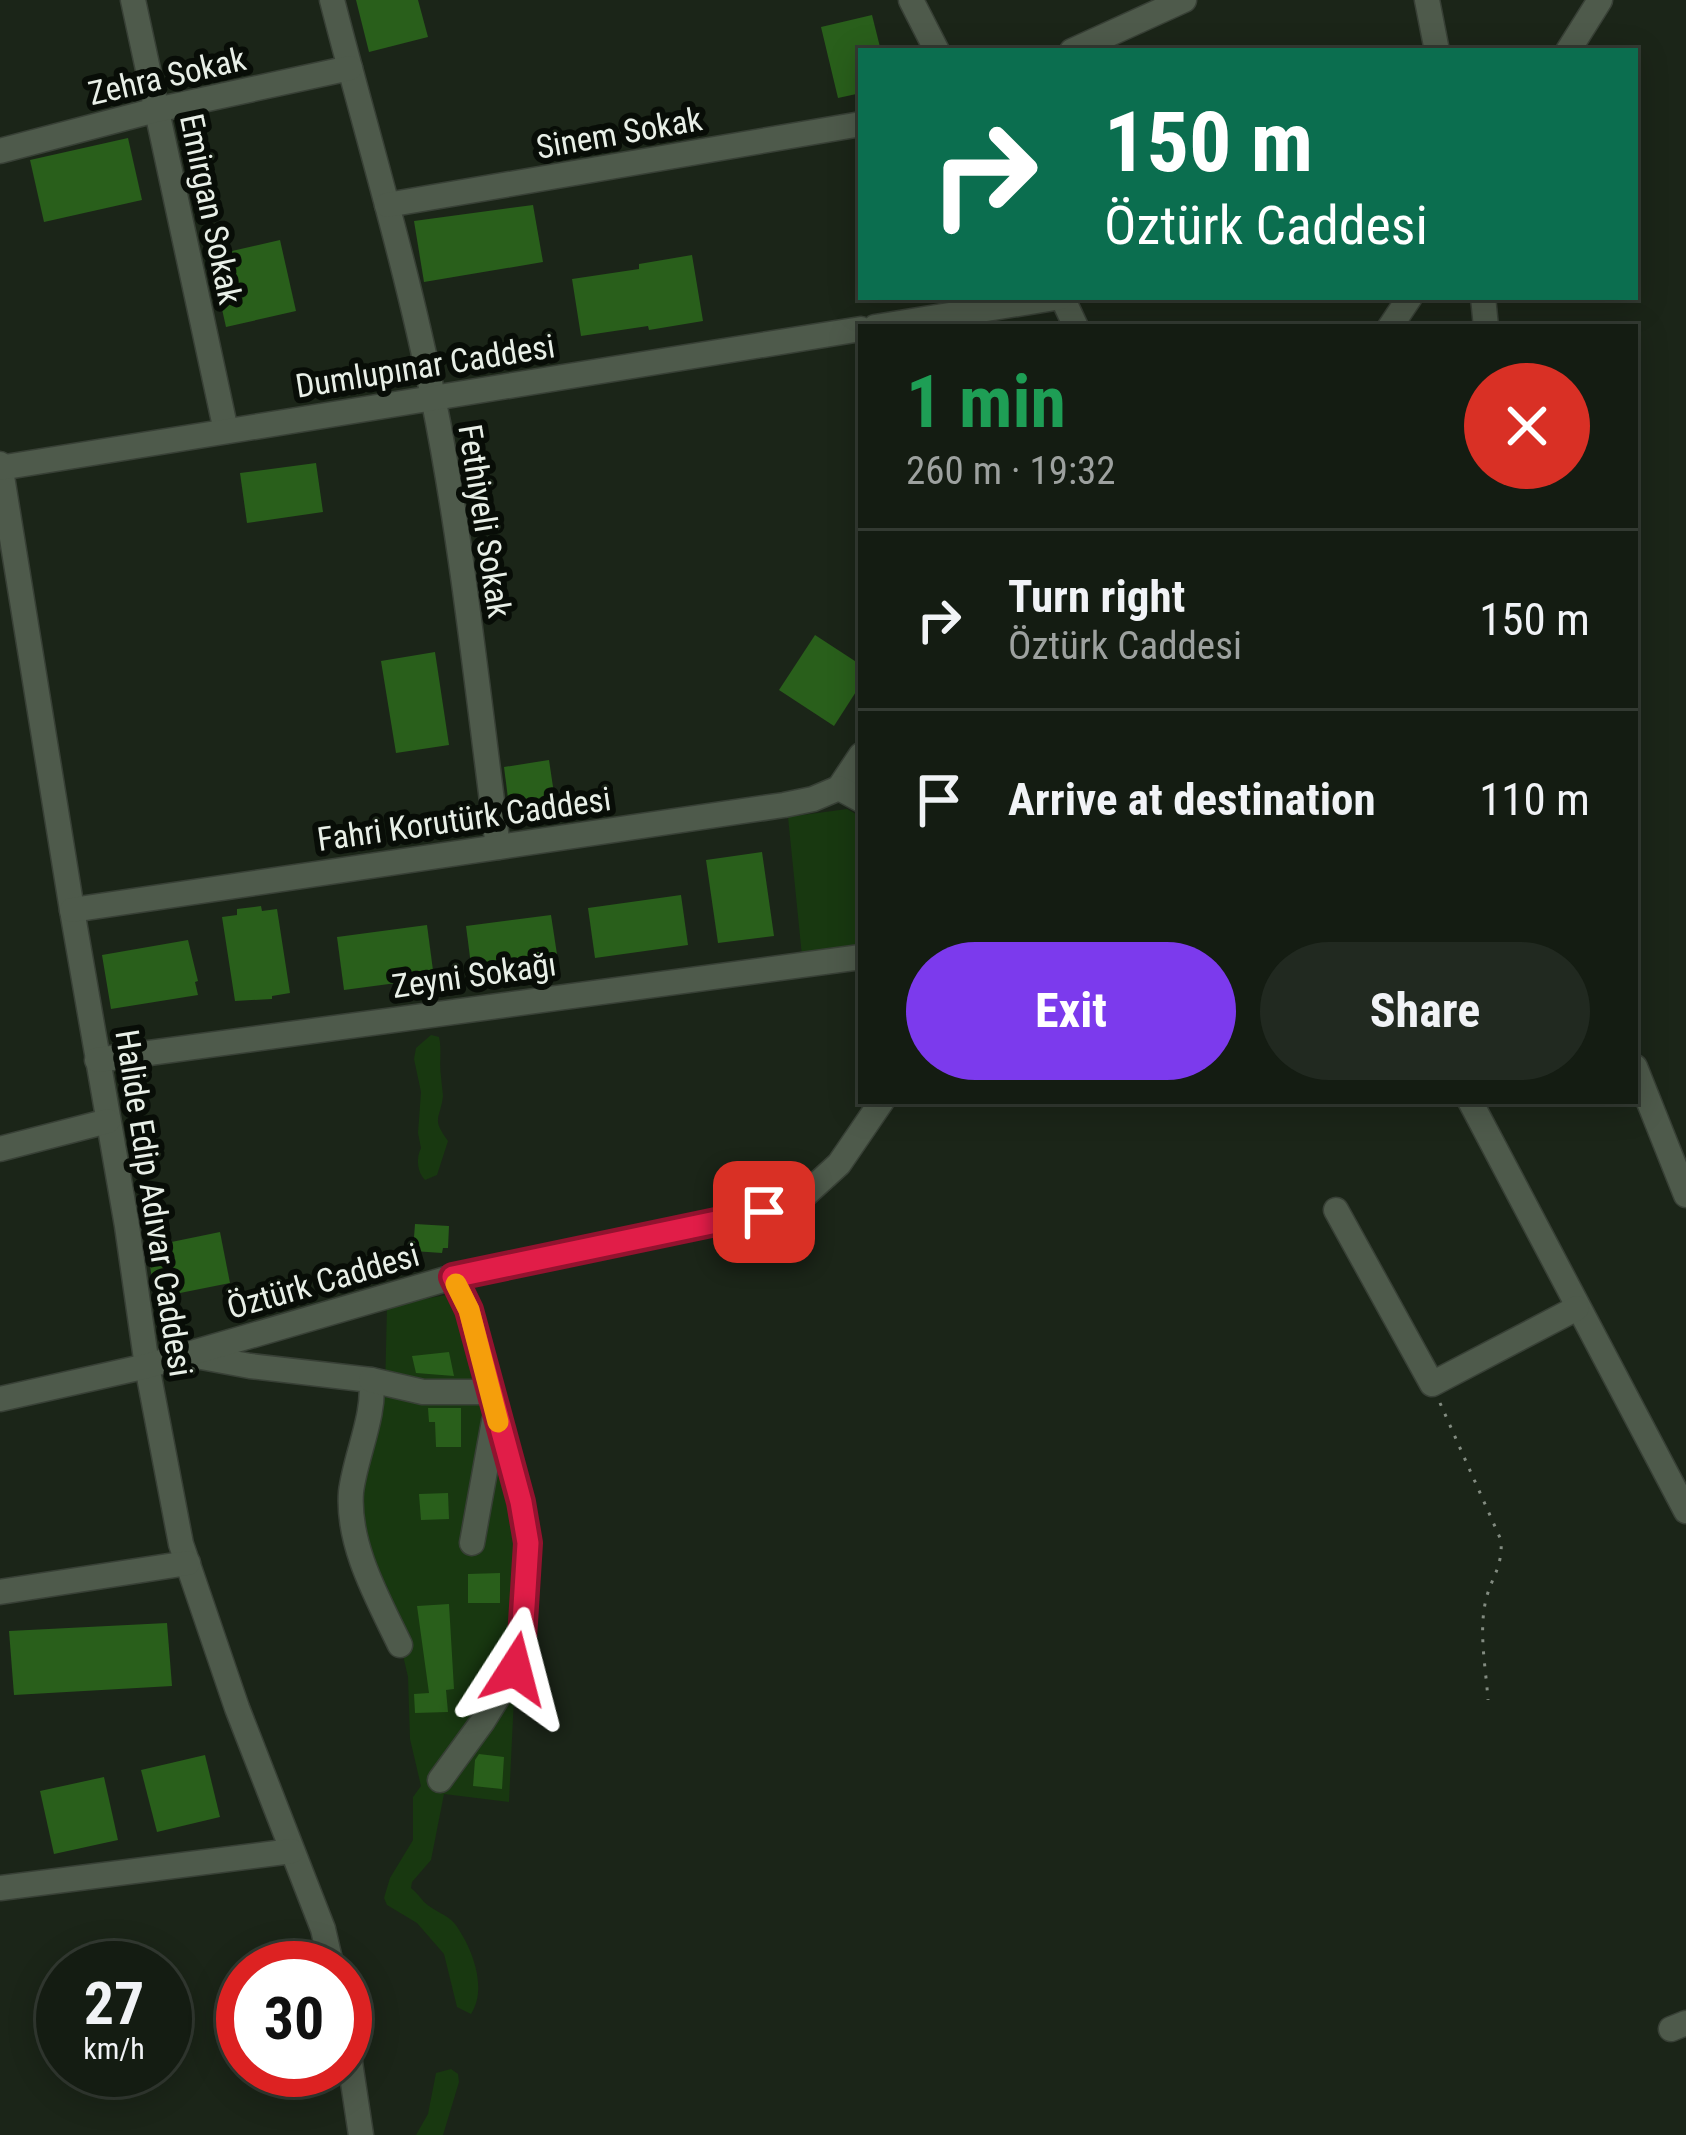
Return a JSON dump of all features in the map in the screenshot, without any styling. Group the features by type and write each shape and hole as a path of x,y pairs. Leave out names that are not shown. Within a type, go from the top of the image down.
{"street":[{"name":"Emirgan Sokak","path":"133,0 226,431"},
{"name":"Fethiyeli Sokak","path":"332,0 433,398 499,848"},
{"path":"911,0 935,48"},
{"path":"1079,48 1184,0"},
{"path":"1427,0 1436,48"},
{"path":"1570,48 1600,0"},
{"name":"Zehra Sokak","path":"0,151 155,110 350,68"},
{"name":"Sinem Sokak","path":"387,205 858,125"},
{"path":"894,324 1042,300"},
{"name":"Dumlupınar Caddesi","path":"0,466 858,329"},
{"name":"Halide Edip Adıvar Caddesi","path":"0,466 147,1366 181,1544 237,1708 326,1941"},
{"name":"Fahri Korutürk Caddesi","path":"72,910 850,794"},
{"name":"Zeyni Sokağı","path":"97,1060 858,957"},
{"path":"1638,1075 1686,1195"},
{"name":"Öztürk Caddesi","path":"0,1399 147,1366 453,1277 764,1212 806,1195 839,1164 880,1104"},
{"path":"1472,1104 1686,1511"},
{"path":"0,1149 108,1121"},
{"path":"1336,1210 1432,1384 1577,1308"},
{"path":"440,1780 515,1669 522,1638 528,1543 469,1310 453,1277"},
{"path":"188,1354 492,1402"},
{"path":"371,1380 352,1508 371,1583 400,1645"},
{"path":"472,1543 492,1402"},
{"path":"0,1592 188,1563"},
{"path":"0,1888 292,1851"},
{"path":"355,2097 361,2135"}],"path":[{"path":"1432,1384 1501,1540 1502,1558 1486,1601 1483,1629 1488,1700"}],"green space":[{"path":"847,809 858,815 858,947 802,956 788,817"},
{"path":"431,1035 440,1042 443,1096 438,1123 448,1141 437,1175 425,1180 418,1165 421,1092 414,1059 416,1048"},
{"path":"446,1295 458,1304 513,1511 520,1572 509,1802 444,1794 431,1860 411,1888 452,1921 467,1944 478,1980 471,2014 457,2007 444,1954 417,1923 387,1905 384,1898 413,1840 413,1797 421,1786 410,1739 408,1677 387,1586 372,1570 359,1497 385,1391 387,1306"},
{"path":"451,2069 459,2082 443,2135 416,2135 428,2114 436,2073"}],"building":[{"path":"356,0 418,0 428,37 369,52"},
{"path":"872,15 880,48 858,48 858,94 838,98 821,27"},
{"path":"128,138 142,200 44,222 30,160"},
{"path":"533,205 543,262 424,282 414,221"},
{"path":"280,240 296,311 226,327 210,256"},
{"path":"692,255 703,321 581,336 572,279"},
{"path":"316,463 323,512 247,523 240,473"},
{"path":"815,635 858,663 858,689 834,726 779,690"},
{"path":"435,652 449,745 396,753 381,661"},
{"path":"549,760 556,807 510,814 504,767"},
{"path":"762,852 774,936 718,943 706,860"},
{"path":"681,895 688,945 595,958 588,908"},
{"path":"261,906 262,911 277,909 290,993 235,1001 222,917 237,915 237,909"},
{"path":"551,915 558,961 472,973 466,926"},
{"path":"427,925 434,978 344,990 337,937"},
{"path":"188,940 198,995 111,1009 102,955"},
{"path":"415,1224 449,1226 448,1248 442,1253 413,1251"},
{"path":"220,1232 230,1283 155,1298 147,1247"},
{"path":"449,1352 454,1376 416,1373 412,1356"},
{"path":"428,1408 461,1408 461,1447 436,1447 435,1422 429,1422"},
{"path":"448,1493 449,1519 421,1520 419,1494"},
{"path":"500,1573 500,1603 468,1603 468,1574"},
{"path":"449,1604 454,1689 446,1690 448,1712 415,1713 414,1694 429,1693 417,1606"},
{"path":"167,1623 172,1686 14,1695 9,1631"},
{"path":"479,1754 504,1757 502,1789 473,1786"},
{"path":"205,1755 220,1817 157,1832 141,1770"},
{"path":"104,1777 118,1840 54,1854 40,1791"}],"slow traffic":[{"path":"456,1284 469,1310 498,1422"}],"route":[{"path":"515,1669 522,1638 528,1543 469,1310 453,1277 764,1212"}]}
